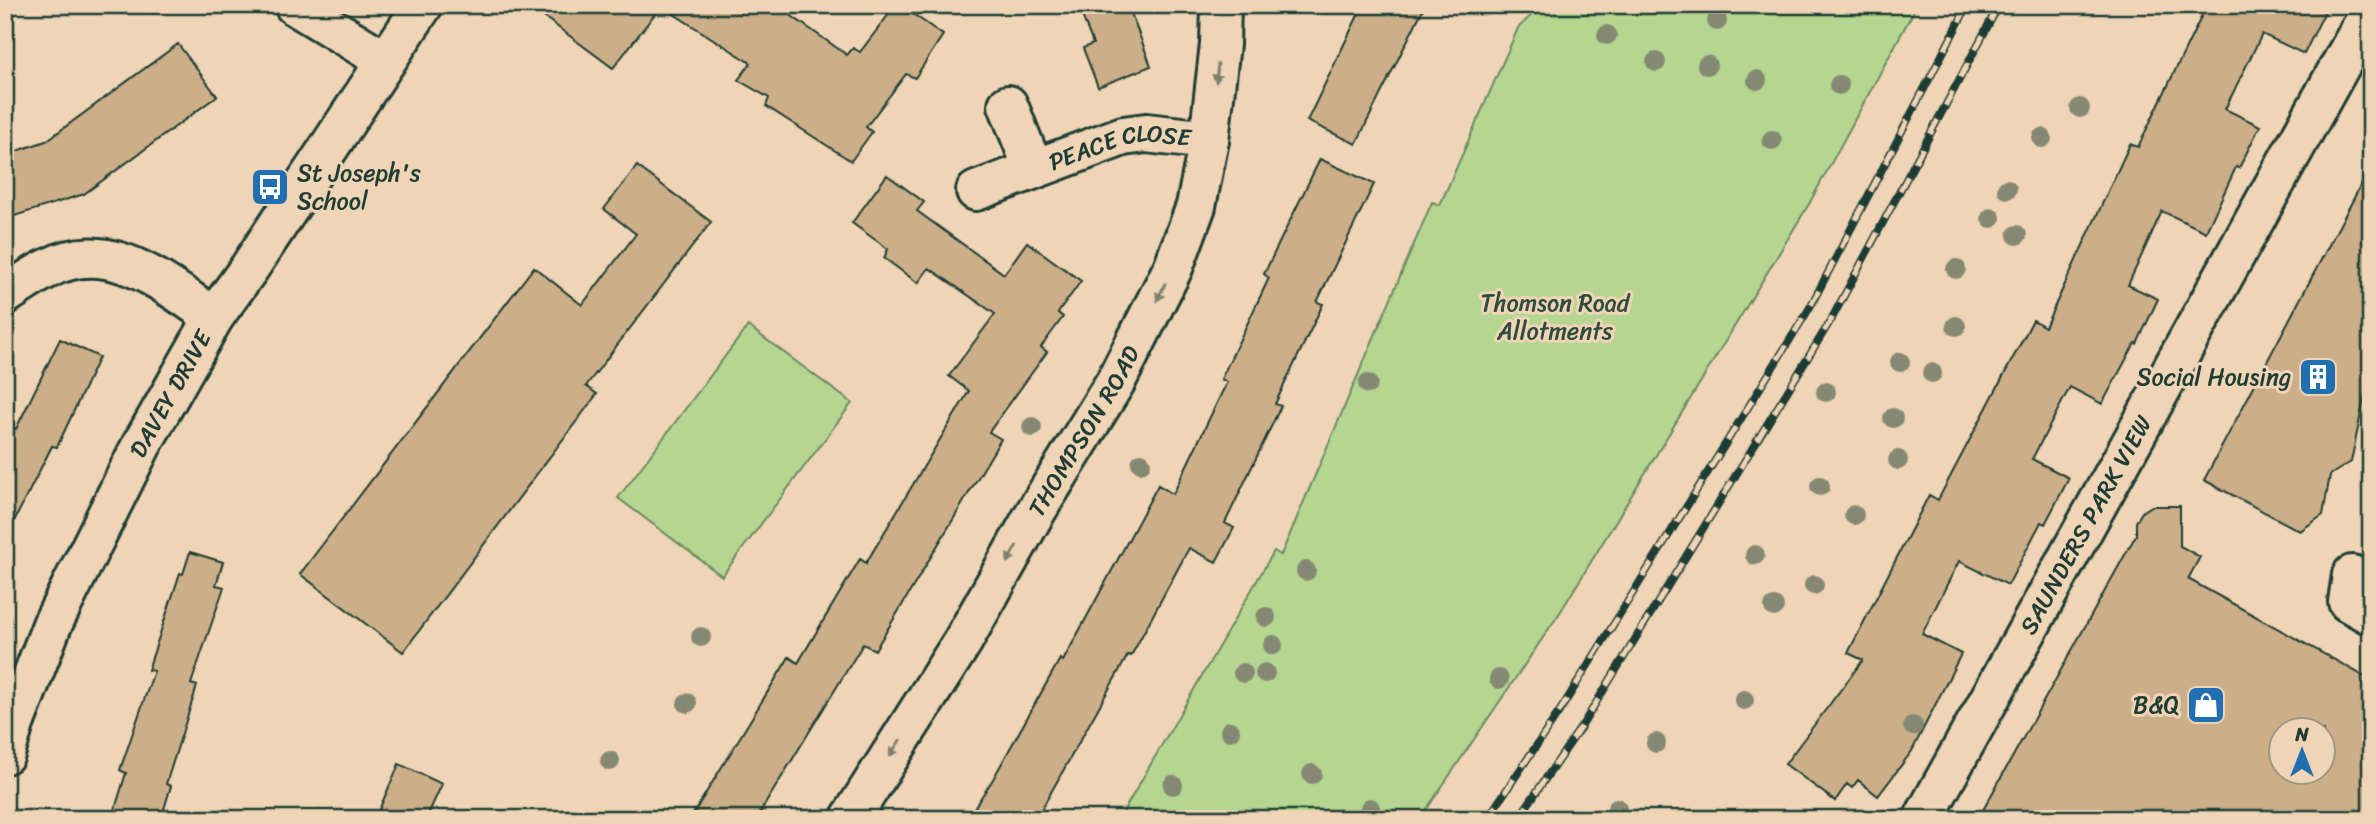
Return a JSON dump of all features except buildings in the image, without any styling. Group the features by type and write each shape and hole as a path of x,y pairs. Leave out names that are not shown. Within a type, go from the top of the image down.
{"street":[{"path":"294,5 386,61"},
{"name":"DAVEY DRIVE","path":"5,754 13,724 52,625 141,446 214,317 423,5"},
{"name":"THOMPSON ROAD","path":"850,819 963,641 1035,513 1116,381 1173,268 1196,206 1209,141 1220,44 1221,5"},
{"name":"SAUNDERS PARK VIEW","path":"1923,819 2371,10"},
{"name":"PEACE CLOSE","path":"1008,105 1034,168"},
{"name":"PEACE CLOSE","path":"976,191 1106,141 1135,134 1209,141"},
{"path":"5,295 48,267 94,256 111,258 163,283 214,317"},
{"path":"2352,575 2348,602 2371,615"}],"green space":[{"name":"Thomson Road Allotments","path":"1542,5 1917,5 1809,204 1561,611 1420,819 1119,819 1274,551 1281,555 1432,202 1440,205 1518,28"},
{"path":"748,326 852,403 722,576 618,498"}],"railway":[{"path":"1487,819 1561,709 1809,309 1968,5"},
{"path":"1518,819 1583,724 1831,320 1999,5"}],"place":[{"name":"St Joseph's School","path":"270,187"},
{"name":"Social Housing","path":"2318,377"},
{"name":"B&Q","path":"2206,705"}]}
